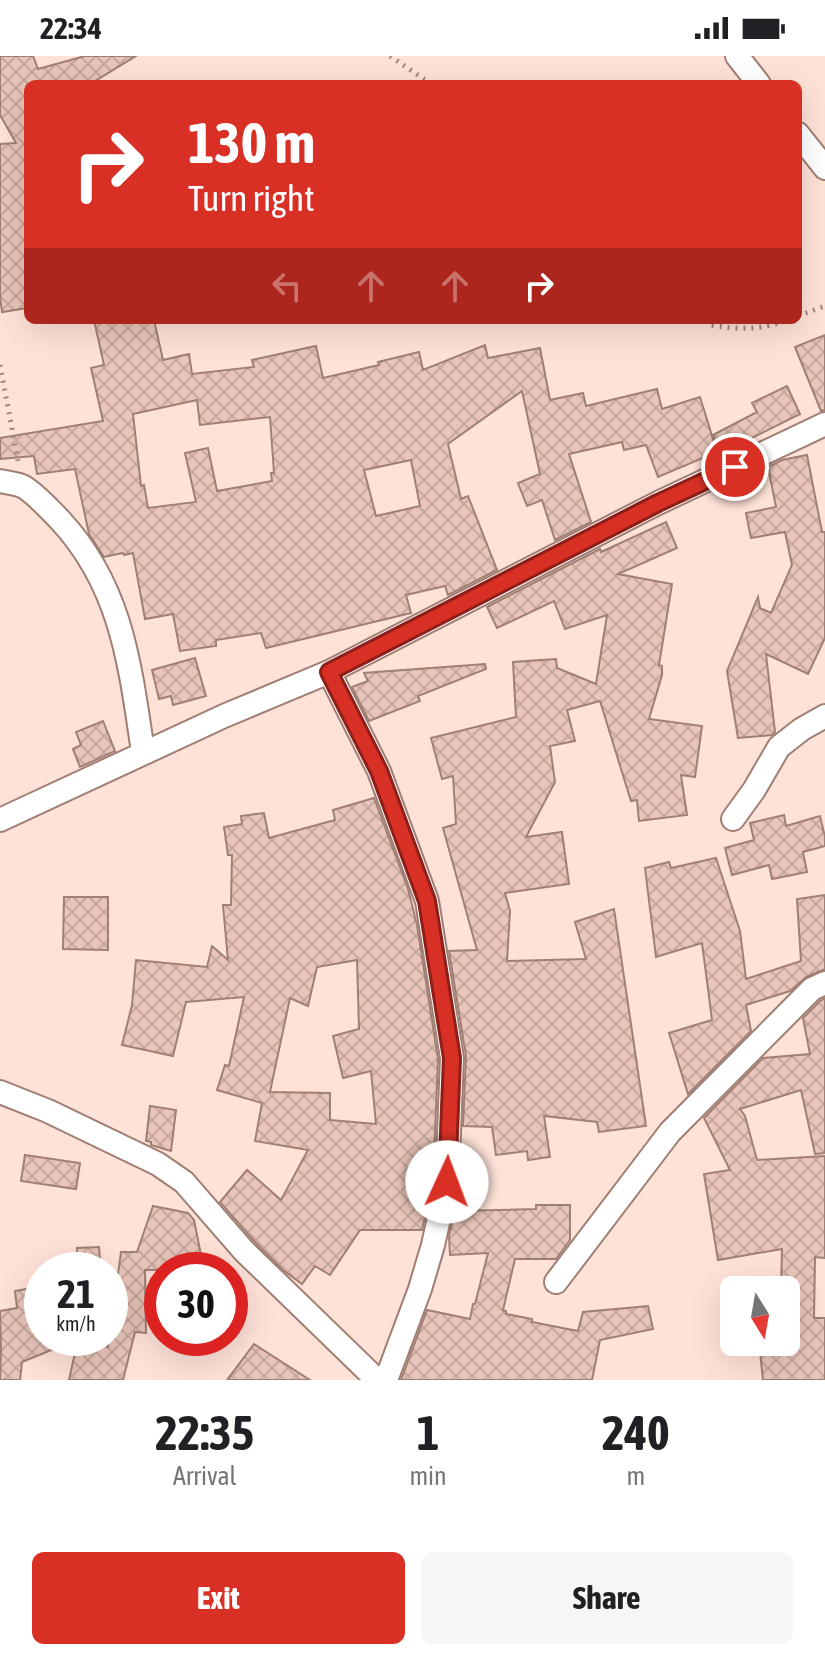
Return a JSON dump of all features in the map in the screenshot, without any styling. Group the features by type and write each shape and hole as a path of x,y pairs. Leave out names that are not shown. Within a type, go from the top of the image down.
{"street":[{"path":"737,56 756,80"},
{"path":"802,139 825,168"},
{"path":"0,820 143,752 329,672 658,503 825,424"},
{"path":"11,483 46,506 78,540 99,572 111,599 131,669 143,752"},
{"path":"329,672 379,771 427,901 452,1058 447,1182 420,1289 386,1380"},
{"path":"733,819 779,747 825,716"},
{"path":"556,1282 670,1132 812,989 825,983"},
{"path":"0,1092 48,1111 158,1164 184,1182 244,1251 377,1380"}],"path":[{"path":"390,56 425,80"},
{"path":"802,315 825,306"},
{"path":"709,324 741,330 778,324"},
{"path":"0,365 11,483"}],"building":[{"path":"0,56 33,56 38,69 85,56 136,56 97,80 24,80 24,309 2,312 0,144 16,143 0,115"},
{"path":"95,324 155,324 163,360 189,354 192,374 254,367 252,360 316,346 323,378 419,352 423,370 485,345 488,358 540,348 550,400 583,393 586,406 657,389 662,409 700,397 717,452 658,477 646,445 624,450 622,442 569,454 591,522 555,540 542,500 527,506 518,483 540,474 522,391 448,444 461,499 468,496 497,570 448,595 445,586 406,595 411,613 266,648 261,633 216,640 216,646 180,651 173,614 145,619 133,553 104,557 89,534 75,469 37,474 34,456 0,459 0,438 103,421 91,368 104,365","holes":["197,400 200,425 270,417 272,481 217,491 208,448 185,453 196,502 148,508 144,485 141,486 133,414","411,460 420,506 376,516 364,470"]},
{"path":"825,335 825,410 821,411 795,347"},
{"path":"787,386 800,414 722,453 713,435 757,412 752,403"},
{"path":"807,455 822,532 825,532 825,638 808,674 766,654 775,732 772,735 738,738 727,671 758,597 760,608 771,613 792,565 785,532 751,538 746,513 776,507 768,467 782,460"},
{"path":"666,522 677,548 618,574 672,584 659,665 662,666 662,675 649,719 702,726 695,777 681,775 687,815 639,821 637,800 631,801 600,701 567,710 575,741 550,746 555,782 526,837 562,832 569,884 505,893 510,911 507,961 586,959 575,922 614,909 646,1126 599,1132 597,1122 544,1116 550,1157 528,1160 527,1151 496,1155 492,1127 463,1126 466,1056 449,951 477,950 443,828 456,824 453,776 442,779 431,738 516,717 513,662 556,659 557,668 596,684 607,615 565,629 554,601 497,628 487,607 600,549 601,552"},
{"path":"195,658 206,696 173,705 171,696 159,699 152,670"},
{"path":"485,664 486,669 418,696 420,701 369,721 352,687 368,681 364,673"},
{"path":"103,721 115,751 80,767 73,749 81,745 76,732"},
{"path":"374,798 408,889 417,925 438,1059 433,1180 422,1230 360,1230 330,1275 315,1266 302,1284 254,1241 220,1202 247,1170 281,1200 308,1150 255,1141 262,1103 217,1090 225,1065 229,1066 244,997 186,1002 173,1056 122,1045 132,1005 136,960 207,967 212,946 228,960 223,905 231,905 232,855 228,855 224,827 242,824 241,816 264,813 269,838 335,820 333,810","holes":["357,960 359,1029 333,1036 343,1078 371,1071 376,1124 330,1120 330,1093 270,1092 290,998 308,1006 317,967"]},
{"path":"784,815 786,826 820,816 825,846 803,852 807,872 772,879 769,865 732,875 725,848 754,840 750,823"},
{"path":"716,858 740,931 746,979 801,961 797,899 825,895 825,969 806,977 790,991 746,1005 751,1031 688,1094 669,1033 712,1020 702,943 656,957 645,868 669,862 671,868"},
{"path":"64,897 108,897 108,950 63,949"},
{"path":"825,998 825,1153 815,1154 801,1090 740,1109 745,1116 757,1160 825,1156 825,1258 815,1257 814,1318 825,1318 825,1380 763,1380 760,1356 800,1356 800,1276 781,1276 782,1249 718,1260 704,1174 730,1170 704,1118 763,1058 810,1054 803,1018"},
{"path":"150,1106 176,1110 171,1151 146,1141"},
{"path":"25,1155 80,1163 76,1189 21,1181"},
{"path":"536,1205 570,1205 570,1240 556,1259 515,1259 503,1310 506,1314 578,1331 583,1312 648,1306 653,1329 600,1340 592,1380 401,1380 427,1310 470,1319 475,1304 488,1253 450,1255 449,1236 455,1211 536,1209"},
{"path":"153,1206 188,1213 194,1220 200,1252 144,1252 144,1333 135,1332 123,1380 69,1380 74,1356 128,1356 128,1252 137,1252"},
{"path":"99,1247 99,1252 77,1252 77,1248"},
{"path":"24,1289 24,1356 37,1356 22,1362 20,1380 0,1380 0,1311 17,1308 15,1291"},
{"path":"254,1344 310,1380 227,1380"}],"route":[{"path":"447,1182 452,1058 427,901 379,771 329,672 658,503 735,467"}]}
